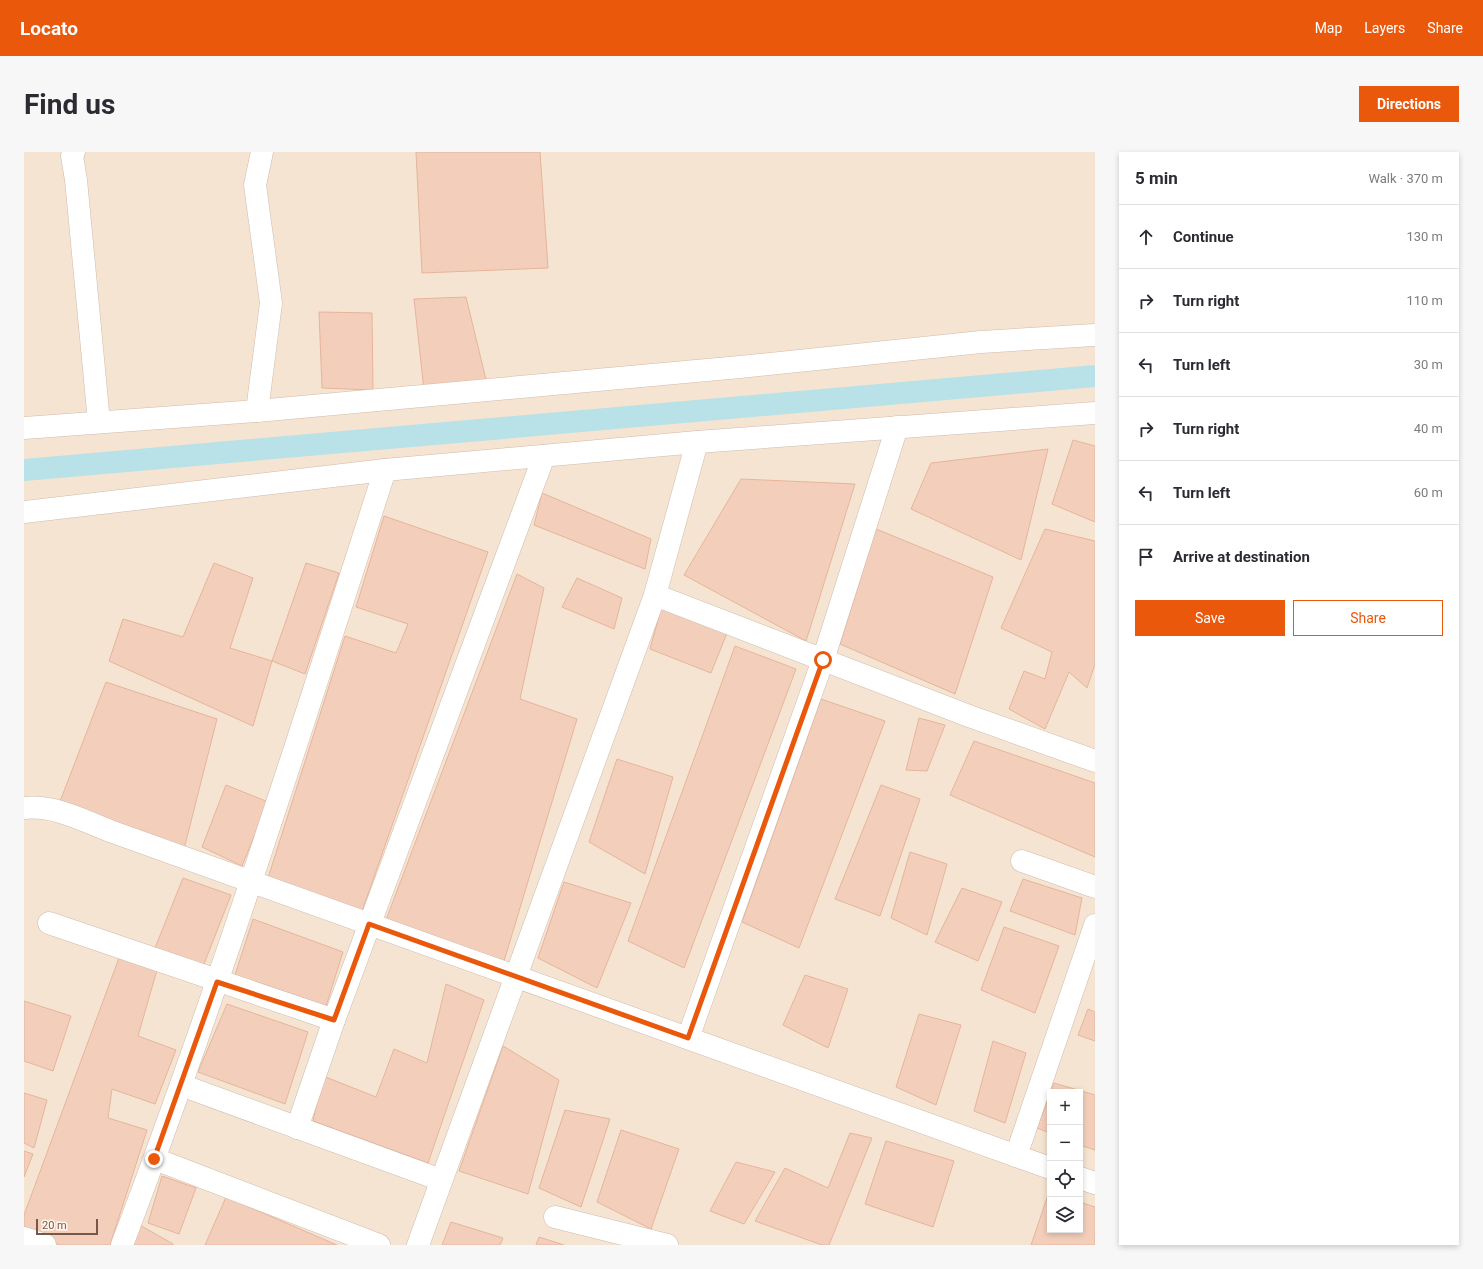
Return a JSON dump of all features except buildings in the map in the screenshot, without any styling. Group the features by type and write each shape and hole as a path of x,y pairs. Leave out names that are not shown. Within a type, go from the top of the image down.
{"street":[{"path":"74,152 72,156 77,188 99,422"},
{"path":"257,411 271,303 254,185 262,152"},
{"path":"24,428 257,411 740,367 980,342 1095,335"},
{"path":"24,512 385,470 697,442 1095,413"},
{"path":"688,1038 823,660 897,427"},
{"path":"418,1245 655,595 697,442"},
{"path":"297,1128 369,924 544,456"},
{"path":"122,1245 181,1085 252,882 385,470"},
{"path":"655,595 1095,762"},
{"path":"24,808 36,807 55,809 252,882 1047,1167"},
{"path":"1022,861 1095,888"},
{"path":"49,923 217,982 334,1020"},
{"path":"1016,1156 1095,925"},
{"path":"181,1085 441,1180"},
{"path":"154,1159 378,1245"},
{"path":"1083,1179 1095,1183"},
{"path":"555,1217 667,1245"},
{"path":"24,1238 45,1245"}],"shaded area":[{"path":"24,152 1095,152 1095,1245 24,1245"}],"waterway":[{"path":"24,470 1095,376"}],"route":[{"path":"154,1159 217,982 334,1020 369,924 688,1038 823,660"}]}
